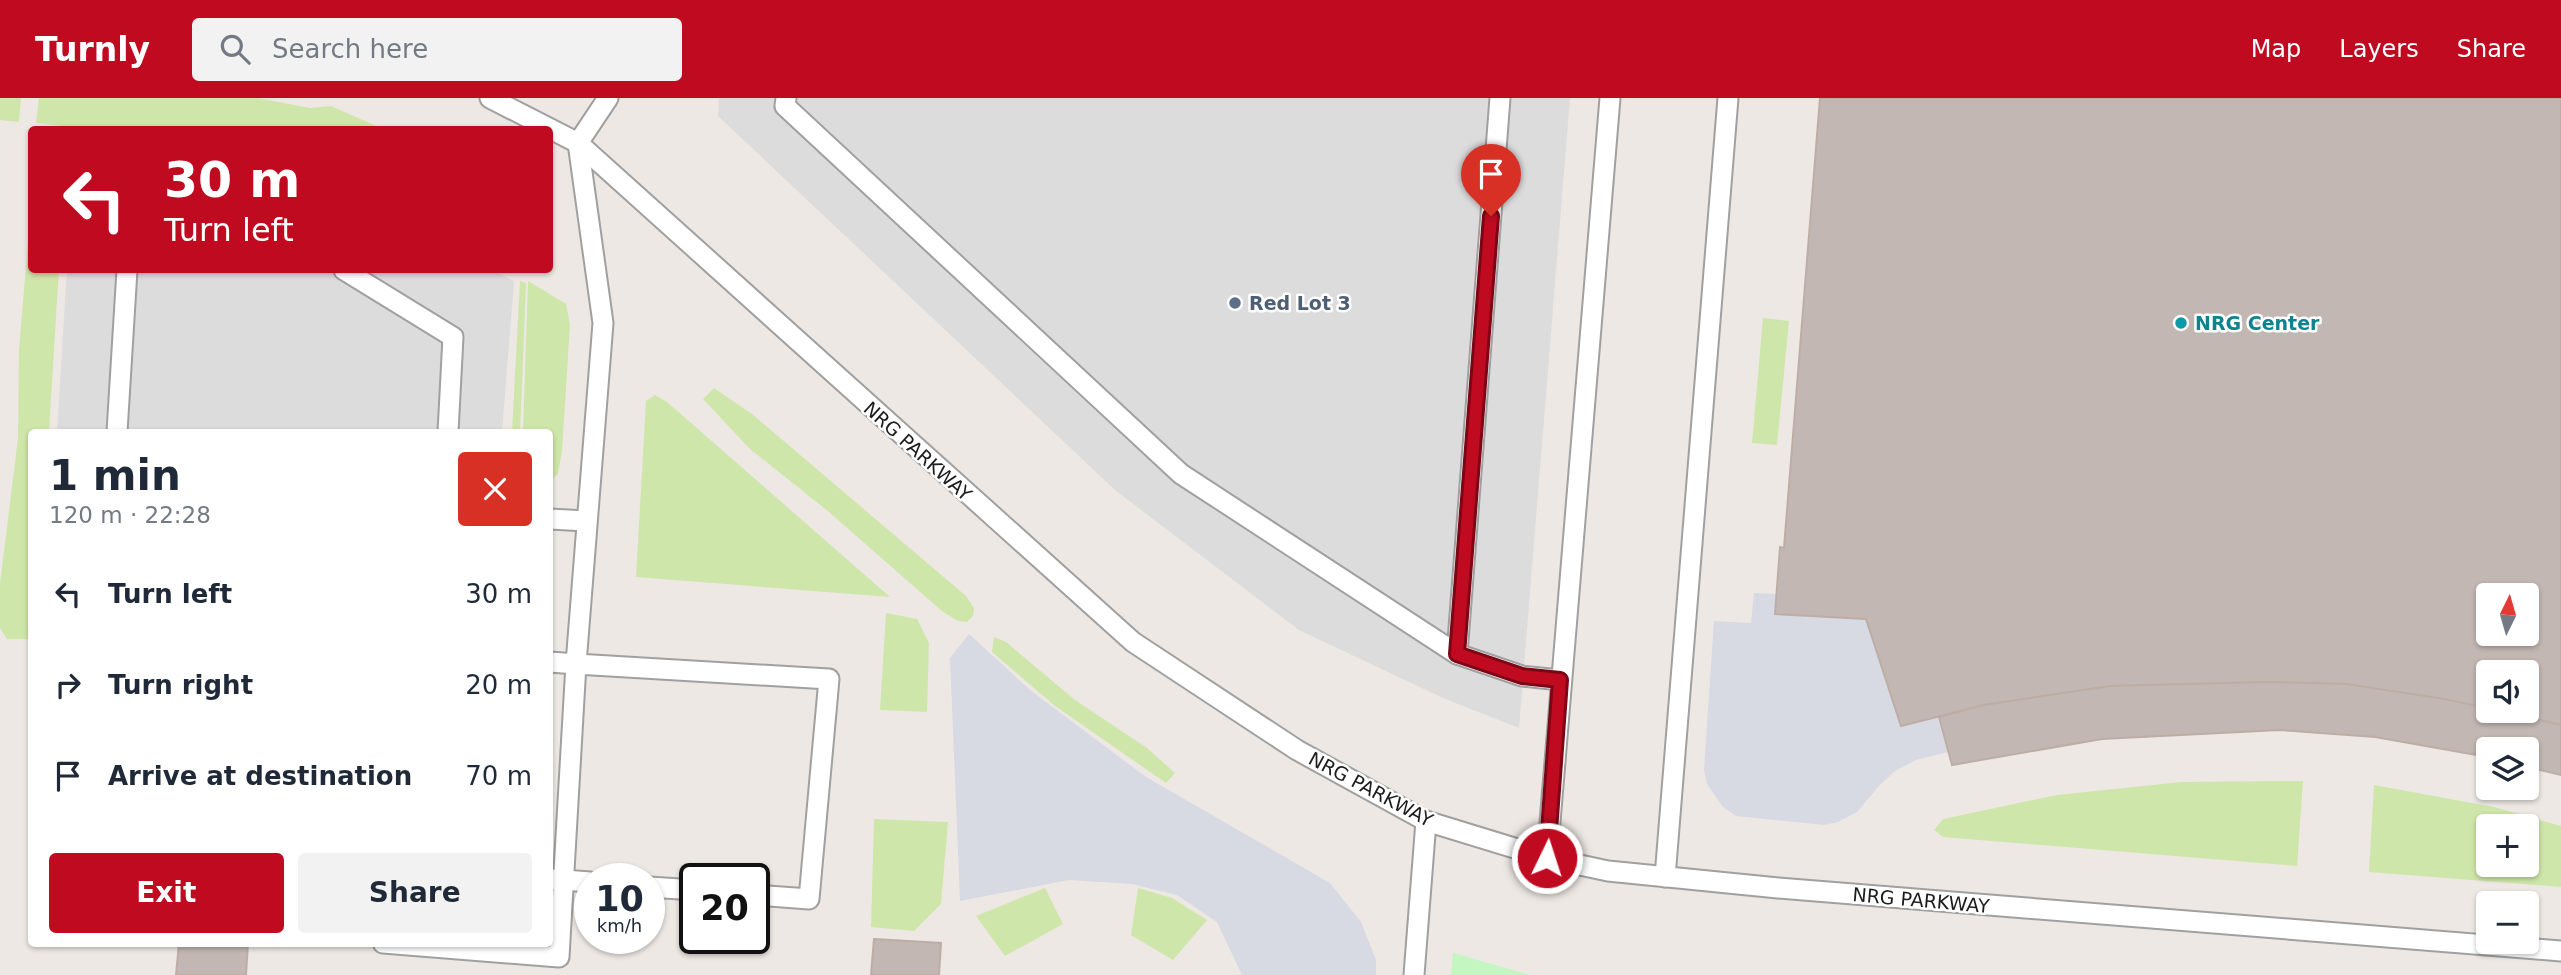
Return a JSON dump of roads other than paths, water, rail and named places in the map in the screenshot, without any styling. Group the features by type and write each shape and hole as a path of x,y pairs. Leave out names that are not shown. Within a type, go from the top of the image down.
{"lane":[{"name":"NRG PARKWAY","path":"490,98 545,126"},
{"path":"433,947 559,957 556,880 603,323 578,143 608,98"},
{"path":"786,98 785,106 1181,474 1457,654 1522,676 1560,680"},
{"path":"1457,654 1500,98"},
{"path":"1547,858 1610,98"},
{"path":"1665,877 1728,98"},
{"name":"NRG PARKWAY","path":"553,130 578,143 1133,642 1297,750 1426,821 1547,858 1608,871 1765,887 2561,951"},
{"path":"117,429 127,273"},
{"path":"349,273 453,337 448,429"},
{"path":"553,519 586,521"},
{"path":"553,662 829,679 809,899 770,896"},
{"path":"1414,975 1426,821"},
{"path":"556,880 574,881"}],"place":[{"name":"Red Lot 3","path":"1235,303"},
{"name":"NRG Center","path":"2181,323"}]}
